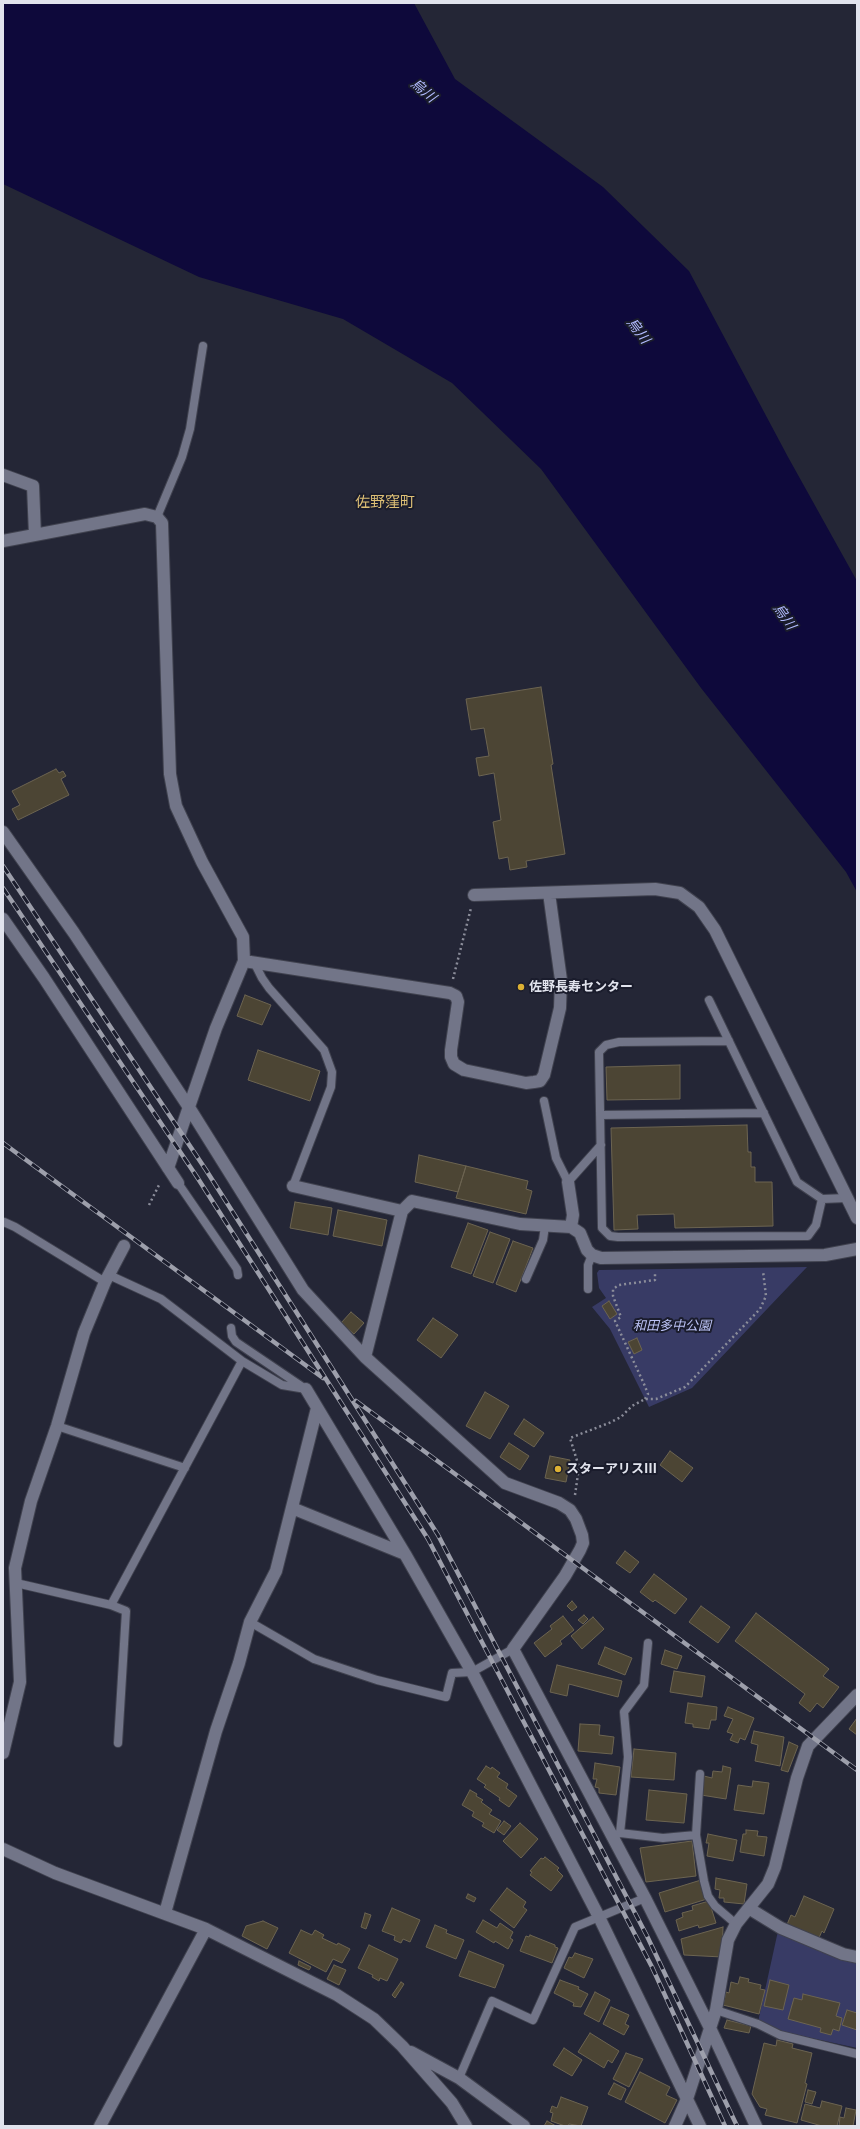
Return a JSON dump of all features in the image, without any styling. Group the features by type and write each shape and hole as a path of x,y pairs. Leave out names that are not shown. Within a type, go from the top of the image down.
{"street":[{"path":"3,475 33,486 35,535"},
{"path":"3,541 145,514 158,517 162,523 170,774 176,806 202,862 243,937 249,962 216,1028 190,1109 168,1168"},
{"path":"3,832 74,933 190,1109 303,1290 365,1357 505,1483 559,1503 570,1510 580,1526 583,1543 574,1562 513,1648 616,1835 756,2126"},
{"path":"474,895 656,889 680,893 700,907 715,930 857,1218"},
{"path":"249,962 450,993 456,996 458,1002 451,1050 454,1064 464,1070 526,1083 540,1081 544,1075 560,1008 561,980 549,893"},
{"path":"3,919 75,1024 178,1183"},
{"path":"568,1182 573,1215 571,1227"},
{"path":"293,1186 402,1211"},
{"path":"365,1357 402,1211 412,1201 520,1224 571,1227 580,1233 587,1250 592,1255 610,1259 825,1255 857,1249"},
{"path":"3,1753 20,1682 15,1568 31,1502 57,1426 84,1333 107,1279 124,1246"},
{"path":"306,1389 405,1554 472,1672 599,1917 700,2126"},
{"path":"165,1914 214,1733 239,1663 250,1622 276,1571 317,1408"},
{"path":"292,1508 405,1554"},
{"path":"675,2126 687,2098 716,2010 728,1940 736,1924 768,1884 775,1867 797,1778 808,1746 857,1695"},
{"path":"3,1848 55,1873 206,1929 337,1995 374,2019 402,2046 452,2104 466,2126"},
{"path":"750,1908 781,1928 843,1954 857,1957"},
{"path":"100,2126 206,1929"},
{"path":"402,2046 459,2078 524,2126"}],"lane":[{"path":"158,517 182,457 190,429 203,346"},
{"path":"249,962 269,988 324,1050 332,1072 331,1088 293,1186"},
{"path":"709,1000 797,1182 822,1199 847,1198"},
{"path":"729,1041 619,1042 606,1045 599,1052 602,1228 610,1236 618,1237 808,1236 816,1225 822,1199"},
{"path":"544,1101 556,1158 568,1182 601,1145"},
{"path":"600,1115 764,1113"},
{"path":"178,1183 237,1269 238,1275"},
{"path":"3,1223 4,1222 15,1227 107,1279 161,1299 242,1361 282,1385 306,1389"},
{"path":"526,1279 543,1240 545,1226"},
{"path":"588,1289 588,1265 592,1255"},
{"path":"231,1328 232,1336 236,1342 306,1389"},
{"path":"111,1605 242,1361"},
{"path":"57,1426 185,1468"},
{"path":"16,1583 111,1605 126,1611 118,1743"},
{"path":"250,1622 314,1659 377,1680 446,1696 452,1673 472,1672 513,1648"},
{"path":"648,1643 644,1685 624,1712 628,1756 616,1835 663,1838 696,1835"},
{"path":"700,1774 696,1835 704,1881 708,1896 716,1906 736,1924"},
{"path":"459,2078 492,2000 533,2020 576,1927 645,1898"},
{"path":"716,2010 758,2024 780,2035 857,2054"}],"path":[{"path":"450,993 474,895"},
{"path":"149,1206 168,1168"},
{"path":"645,1399 648,1394 615,1321 621,1317 613,1296 613,1289 620,1285 655,1280 655,1266"},
{"path":"574,1499 579,1467 570,1438 609,1424 621,1417 632,1406 645,1399 656,1399 685,1387 760,1309 766,1296 763,1268"}],"green space":[{"name":"和田多中公園","path":"807,1267 692,1388 649,1407 610,1329 592,1307 606,1298 599,1288 597,1273 599,1270"},
{"path":"778,1931 847,1961 857,1963 857,2048 784,2032 758,2022"}],"water":[{"name":"烏川","path":"3,3 414,3 455,79 603,187 689,271 788,457 857,581 857,892 846,872 701,688 541,469 452,383 343,319 199,277 3,184"}],"building":[{"path":"541,687 565,854 526,861 527,867 510,870 508,857 499,859 493,822 501,820 494,773 479,776 476,758 489,756 484,728 471,730 466,699"},
{"path":"56,769 59,773 63,771 66,776 61,779 69,795 18,820 12,809 20,805 12,791"},
{"path":"245,995 271,1005 262,1025 237,1016"},
{"path":"258,1050 320,1071 310,1101 248,1080"},
{"path":"680,1065 680,1099 607,1100 606,1067"},
{"path":"747,1125 748,1152 751,1152 751,1167 755,1167 755,1182 772,1182 773,1226 675,1228 674,1214 637,1215 638,1229 614,1230 611,1128"},
{"path":"419,1155 466,1166 458,1192 415,1182"},
{"path":"466,1166 528,1181 526,1189 532,1191 526,1214 456,1198"},
{"path":"295,1202 332,1208 328,1235 290,1228"},
{"path":"338,1210 387,1220 382,1246 333,1236"},
{"path":"468,1223 488,1230 471,1274 451,1267"},
{"path":"490,1232 510,1239 493,1283 473,1276"},
{"path":"513,1241 533,1248 516,1292 496,1284"},
{"path":"609,1301 617,1314 610,1319 602,1306"},
{"path":"351,1312 364,1323 354,1334 341,1323"},
{"path":"433,1318 458,1335 441,1358 417,1340"},
{"path":"637,1338 642,1350 634,1354 628,1342"},
{"path":"485,1392 509,1406 490,1439 466,1426"},
{"path":"524,1419 544,1433 534,1447 514,1434"},
{"path":"509,1443 529,1456 520,1470 500,1457"},
{"path":"670,1451 693,1468 682,1482 660,1465"},
{"name":"スターアリスⅢ","path":"550,1456 570,1460 566,1482 545,1478"},
{"path":"625,1551 639,1562 630,1573 616,1563"},
{"path":"654,1574 687,1599 675,1614 655,1600 653,1602 640,1592"},
{"path":"572,1601 577,1607 572,1611 567,1606"},
{"path":"701,1606 730,1627 718,1643 689,1622"},
{"path":"756,1613 829,1669 823,1676 839,1687 823,1708 817,1703 810,1712 799,1703 805,1694 735,1641"},
{"path":"584,1615 588,1619 583,1624 578,1620"},
{"path":"563,1616 574,1630 560,1641 562,1644 545,1657 534,1643 552,1629 550,1626"},
{"path":"593,1617 604,1629 582,1649 571,1636"},
{"path":"605,1647 632,1658 625,1675 598,1664"},
{"path":"665,1650 682,1656 677,1669 661,1664"},
{"path":"557,1665 622,1681 618,1697 569,1684 567,1696 550,1692"},
{"path":"674,1671 705,1676 702,1697 670,1692"},
{"path":"688,1703 717,1707 716,1720 711,1720 709,1729 693,1727 693,1724 685,1723"},
{"path":"728,1707 754,1718 745,1740 740,1738 738,1743 730,1740 733,1734 727,1732 733,1719 724,1716"},
{"path":"857,1718 857,1735 849,1729"},
{"path":"580,1724 600,1725 599,1735 614,1737 612,1754 578,1751"},
{"path":"754,1731 784,1737 780,1766 755,1761 758,1745 751,1743"},
{"path":"789,1742 798,1746 788,1772 781,1770"},
{"path":"634,1749 676,1753 674,1780 631,1777"},
{"path":"595,1763 620,1767 616,1795 599,1793 599,1788 595,1787 597,1779 593,1779"},
{"path":"486,1766 491,1769 492,1767 500,1773 497,1777 508,1784 506,1788 517,1796 509,1807 499,1800 500,1798 484,1787 486,1785 477,1779"},
{"path":"723,1766 731,1768 726,1799 701,1795 704,1776 712,1778 713,1771 722,1772"},
{"path":"753,1781 769,1783 764,1814 734,1810 738,1785 752,1787"},
{"path":"470,1790 477,1794 476,1796 483,1800 481,1802 492,1810 489,1814 501,1821 494,1833 482,1826 484,1823 472,1816 474,1812 462,1805"},
{"path":"649,1790 687,1794 684,1823 646,1820"},
{"path":"504,1821 511,1826 504,1835 497,1830"},
{"path":"520,1823 538,1839 521,1858 503,1841"},
{"path":"746,1830 758,1831 757,1836 767,1837 764,1856 740,1852 743,1834 746,1834"},
{"path":"708,1834 737,1840 733,1861 707,1856 709,1843 706,1843"},
{"path":"692,1841 696,1876 646,1882 640,1848"},
{"path":"545,1857 559,1868 557,1870 563,1876 551,1891 530,1875 532,1872 530,1871 541,1858 543,1859"},
{"path":"716,1878 747,1884 744,1904 724,1902 724,1898 719,1898 720,1890 715,1889"},
{"path":"701,1880 707,1899 665,1912 659,1893"},
{"path":"507,1888 526,1902 523,1907 527,1910 514,1928 490,1910"},
{"path":"468,1894 476,1898 474,1902 466,1898"},
{"path":"804,1896 834,1909 824,1933 822,1931 818,1940 786,1927 791,1915 795,1917"},
{"path":"709,1901 716,1923 699,1928 698,1925 679,1931 676,1920 683,1917 682,1913 693,1910 692,1906"},
{"path":"392,1908 420,1920 410,1942 403,1939 401,1943 394,1940 395,1936 382,1931"},
{"path":"365,1913 371,1915 366,1929 361,1927"},
{"path":"483,1920 497,1928 500,1923 513,1932 510,1938 513,1940 508,1949 495,1941 494,1943 476,1932"},
{"path":"263,1921 278,1928 267,1949 242,1936 246,1926"},
{"path":"435,1925 447,1930 446,1933 464,1940 456,1959 426,1947"},
{"path":"723,1927 722,1957 684,1955 681,1939"},
{"path":"301,1930 312,1935 315,1930 324,1935 322,1938 350,1949 342,1963 333,1959 326,1972 289,1953"},
{"path":"530,1935 555,1945 555,1947 558,1948 552,1963 520,1951 526,1936 529,1937"},
{"path":"369,1945 398,1959 387,1981 380,1978 379,1981 372,1977 373,1975 358,1968"},
{"path":"469,1951 504,1965 495,1988 459,1976"},
{"path":"575,1953 593,1959 584,1978 564,1968 569,1957 572,1958"},
{"path":"299,1961 311,1967 309,1970 298,1965"},
{"path":"334,1965 346,1970 339,1985 327,1979"},
{"path":"740,1977 749,1979 748,1982 761,1985 760,1989 765,1990 759,2014 723,2005 726,1992 729,1993 731,1982 738,1984"},
{"path":"560,1980 579,1987 578,1989 588,1994 581,2007 573,2006 574,2003 554,1993"},
{"path":"770,1980 789,1985 783,2010 764,2006"},
{"path":"401,1982 404,1984 395,1998 392,1995"},
{"path":"595,1992 610,2000 599,2022 584,2014"},
{"path":"803,1994 840,2003 836,2016 842,2018 839,2031 833,2029 831,2035 820,2032 821,2028 788,2019 794,1998 802,2000"},
{"path":"611,2007 629,2015 625,2024 629,2026 624,2035 603,2024"},
{"path":"847,2010 857,2013 857,2030 842,2025"},
{"path":"727,2020 751,2026 749,2033 724,2028"},
{"path":"590,2033 619,2051 612,2063 608,2060 604,2068 578,2052"},
{"path":"777,2040 793,2044 792,2048 812,2053 805,2083 807,2084 797,2123 765,2115 767,2109 760,2107 752,2094 764,2043 776,2046"},
{"path":"564,2048 582,2060 572,2076 553,2065"},
{"path":"626,2053 643,2059 629,2087 613,2079"},
{"path":"640,2072 670,2087 666,2095 677,2100 665,2123 625,2102"},
{"path":"614,2083 626,2089 621,2100 608,2094"},
{"path":"808,2090 816,2092 812,2104 805,2102"},
{"path":"561,2097 588,2107 581,2126 569,2124 568,2126 565,2126 551,2121 553,2113 550,2112 552,2106 557,2108"},
{"path":"822,2101 842,2106 837,2126 822,2126 801,2120 805,2104 820,2108"},
{"path":"846,2108 856,2110 853,2126 839,2126 840,2117 844,2118"},
{"path":"547,2121 556,2126 544,2126"}],"railway":[{"path":"3,866 206,1170 438,1535 647,1936 737,2126"},
{"path":"3,888 197,1177 428,1539 652,1967 725,2126"},
{"path":"3,1143 323,1378"},
{"path":"356,1401 857,1770"}],"place":[{"name":"佐野長寿センター","path":"521,987"},
{"name":"スターアリスⅢ","path":"558,1469"}],"district":[{"name":"佐野窪町","path":"385,503"}]}
